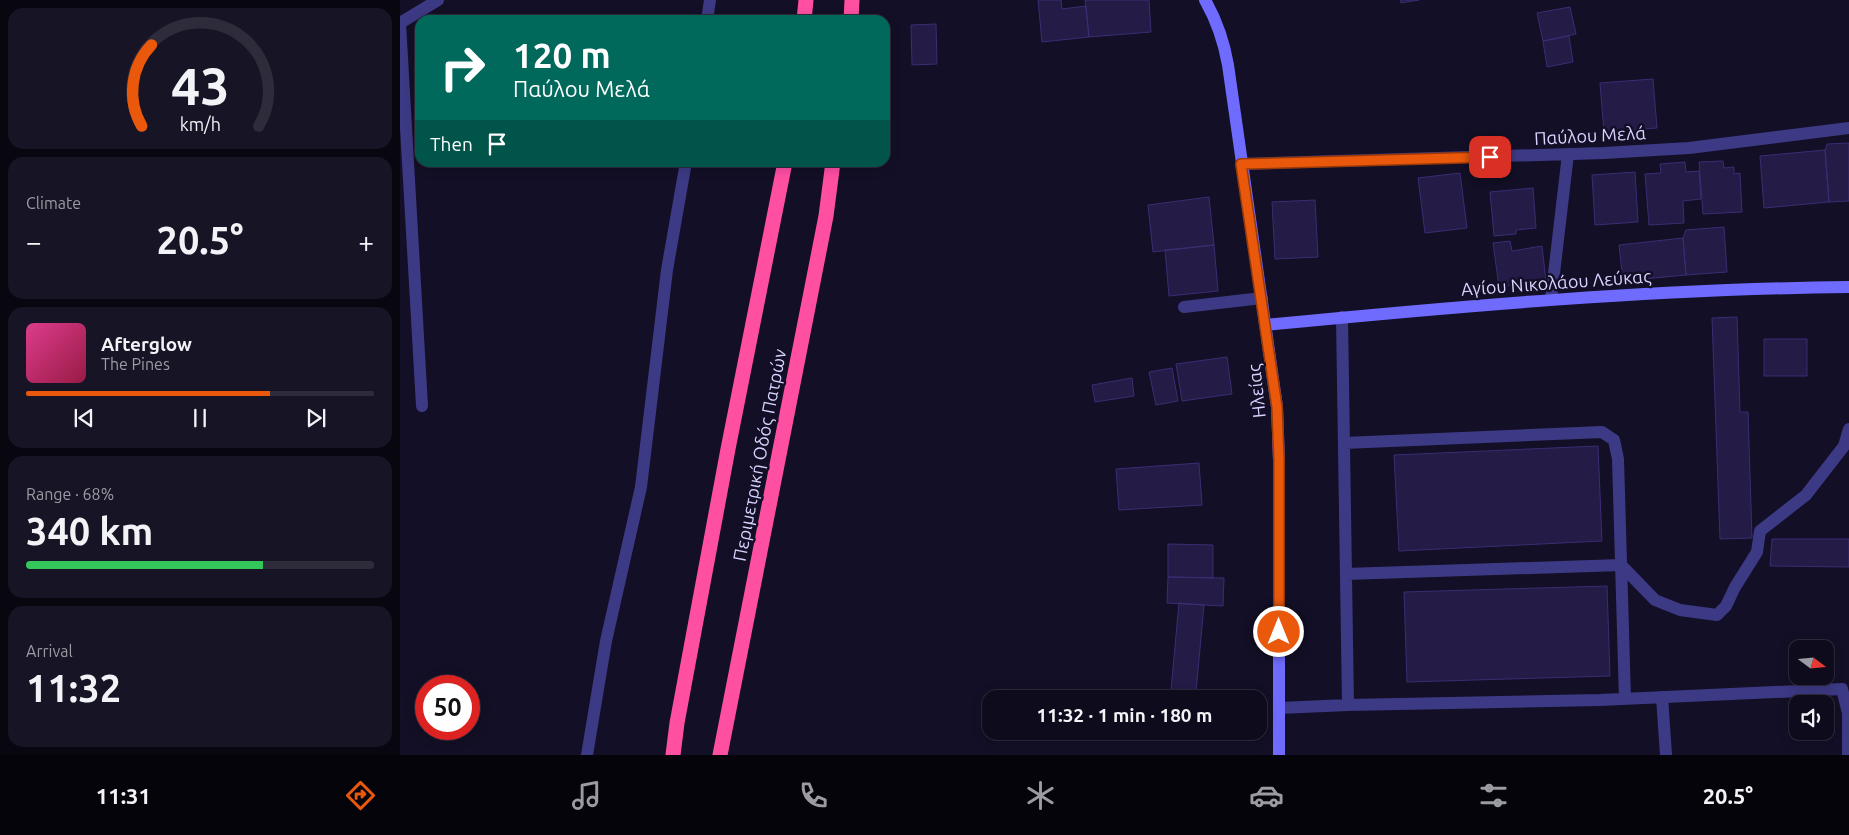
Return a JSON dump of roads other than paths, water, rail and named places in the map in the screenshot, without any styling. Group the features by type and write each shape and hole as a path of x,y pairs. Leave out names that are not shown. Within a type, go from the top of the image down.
{"highway":[{"path":"804,15 806,0"},
{"path":"851,15 852,0"},
{"name":"Περιμετρική Οδός Πατρών","path":"673,755 677,723 726,459 783,167"},
{"name":"Περιμετρική Οδός Πατρών","path":"720,755 826,216 832,167"}],"main road":[{"name":"Ηλείας","path":"1206,0 1224,44 1276,400 1278,443 1279,755"},
{"name":"Αγίου Νικολάου Λεύκας","path":"1265,325 1551,299 1755,288 1849,287"}],"street":[{"path":"422,406 400,23 438,0"},
{"path":"708,15 710,0"},
{"name":"Παύλου Μελά","path":"1241,164 1568,154 1688,148 1849,128"},
{"path":"1551,299 1568,154"},
{"path":"587,755 606,641 641,487 668,270 685,167"},
{"path":"1184,307 1262,298"},
{"path":"1342,317 1348,705"},
{"path":"1346,574 1621,565 1655,600 1680,610 1717,615 1726,606 1735,587 1757,552 1760,531 1806,495 1844,446 1849,428"},
{"path":"1344,443 1602,432 1614,440 1618,459 1624,699"},
{"path":"1279,708 1624,699 1842,689 1848,713 1848,755"},
{"path":"1662,697 1666,755"}]}
